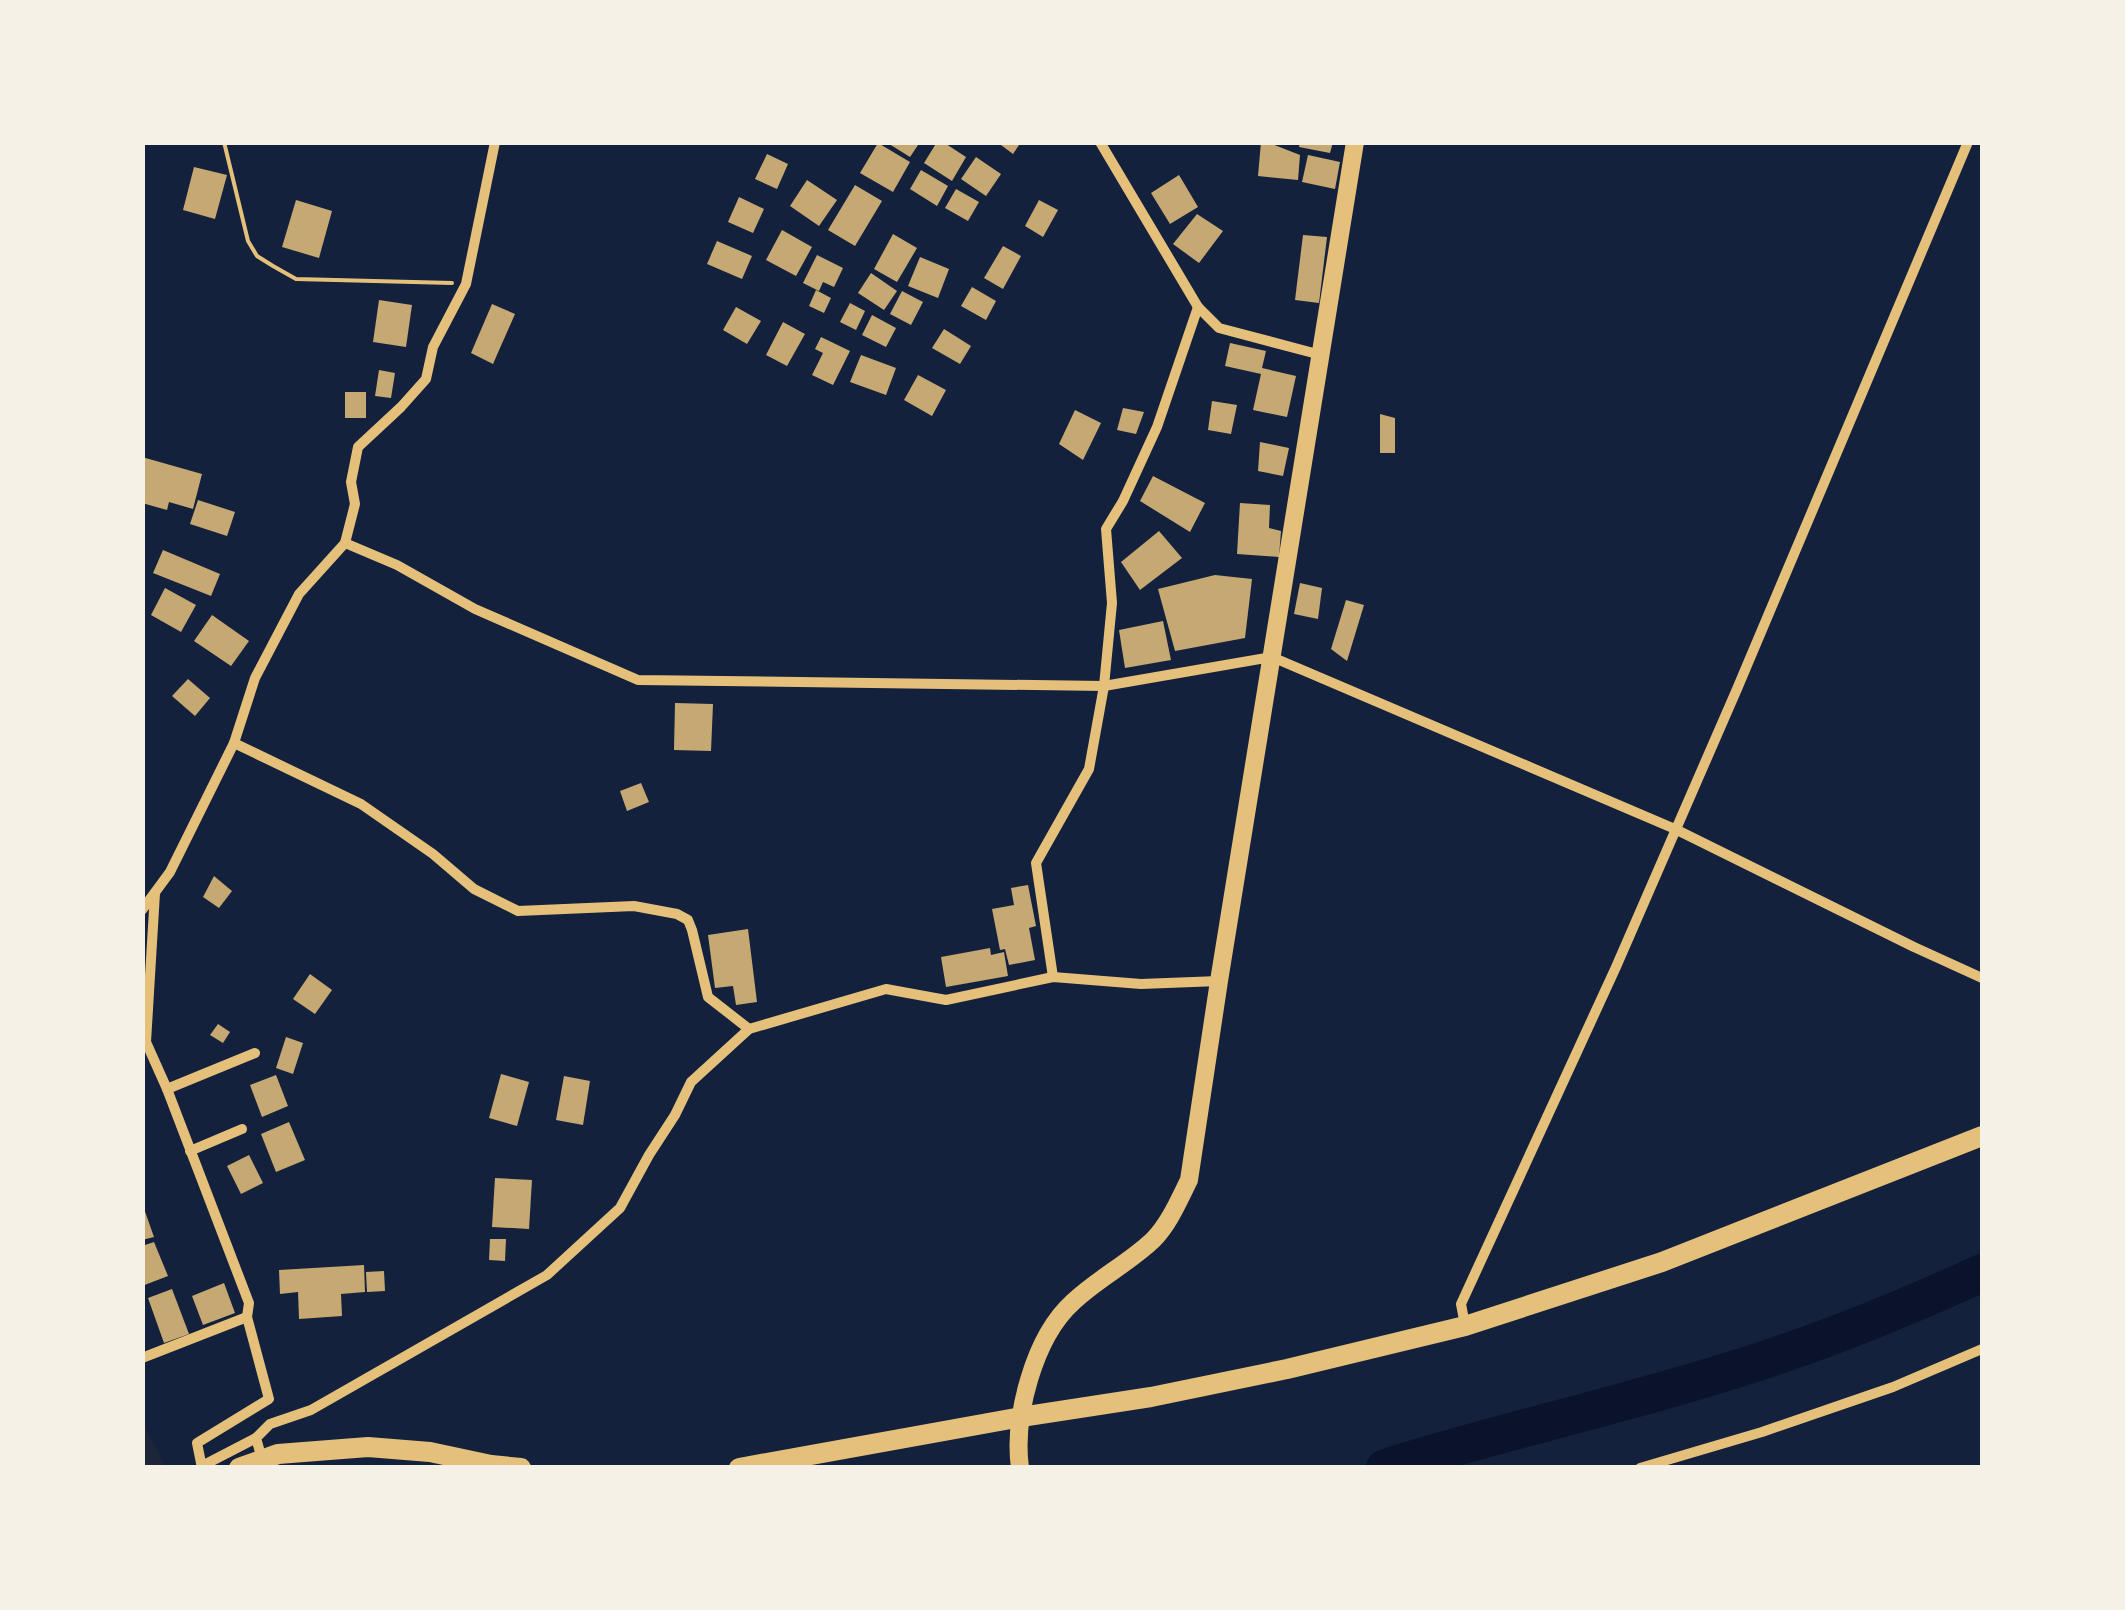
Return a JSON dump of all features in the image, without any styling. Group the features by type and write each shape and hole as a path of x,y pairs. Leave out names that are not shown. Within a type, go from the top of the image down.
{"main road":[{"path":"739,1468 1151,1397 1465,1326 1662,1262 1982,1136"},
{"path":"239,1468 278,1454 368,1447 430,1452 521,1468"}],"street":[{"path":"142,910 170,872 234,743 255,678 299,594 345,544 355,504 351,482 358,447 426,379 433,347 466,284 494,142"},
{"path":"1100,142 1198,307 1220,328 1321,355"},
{"path":"1019,1463 1021,1417 1031,1376 1048,1333 1070,1304 1154,1239 1189,1180 1355,142"},
{"path":"1465,1326 1461,1304 1616,967 1968,142"},
{"path":"1053,976 1036,863 1089,769 1104,686 1112,603 1106,529 1124,501 1157,427 1198,307"},
{"path":"345,544 397,565 476,609 638,680 1104,686 1272,657 1675,829 1982,978"},
{"path":"234,743 361,804 433,854 474,889 518,911 634,906 677,914 688,920 708,997 749,1029"},
{"path":"156,892 146,1042 248,1303 247,1317 269,1399 196,1443 202,1467 256,1438 270,1424 311,1410 546,1275 620,1208 692,1082 749,1029 886,989 946,1000 1053,976 1141,984 1219,980"},
{"path":"167,1089 256,1053"},
{"path":"190,1151 242,1129"},
{"path":"142,1358 247,1317"},
{"path":"1640,1468 1893,1387 1982,1349"},
{"path":"256,1438 262,1460"}],"path":[{"path":"224,142 248,242 257,256 272,266 296,279 466,284"}],"shaded area":[{"path":"143,1424 166,1467 143,1467"}],"building":[{"path":"886,142 920,142 910,157"},
{"path":"937,142 966,157 952,181 924,163"},
{"path":"997,142 1021,142 1013,154"},
{"path":"1261,142 1300,155 1298,180 1258,176"},
{"path":"1300,142 1333,142 1330,153 1299,147"},
{"path":"878,143 910,162 893,192 860,173"},
{"path":"767,154 788,164 777,189 755,179"},
{"path":"1308,155 1340,162 1335,189 1302,182"},
{"path":"976,157 1001,174 986,196 961,179"},
{"path":"194,167 227,175 215,219 183,210"},
{"path":"921,170 948,186 937,206 910,189"},
{"path":"1179,175 1198,207 1170,224 1151,193"},
{"path":"807,180 837,200 819,226 790,206"},
{"path":"855,185 882,201 855,246 828,230"},
{"path":"956,189 979,202 968,221 945,208"},
{"path":"739,197 764,209 753,233 728,222"},
{"path":"296,200 332,211 319,258 282,247"},
{"path":"1039,200 1058,210 1043,237 1025,226"},
{"path":"1197,214 1223,231 1199,263 1173,244"},
{"path":"782,230 812,247 796,276 766,260"},
{"path":"893,234 917,248 897,282 874,269"},
{"path":"1303,235 1327,237 1319,303 1295,300"},
{"path":"717,241 752,256 742,279 707,264"},
{"path":"1003,246 1021,256 1003,289 984,278"},
{"path":"817,255 843,268 834,287 823,282 819,291 803,283"},
{"path":"920,257 949,269 938,298 908,286"},
{"path":"871,273 897,291 884,310 858,293"},
{"path":"972,287 996,301 986,320 961,306"},
{"path":"816,290 831,298 824,313 809,306"},
{"path":"902,291 923,302 911,325 890,314"},
{"path":"379,300 412,305 406,347 373,342"},
{"path":"850,303 865,311 856,330 840,322"},
{"path":"492,304 515,314 493,364 471,353"},
{"path":"736,307 761,321 747,344 723,330"},
{"path":"872,315 896,328 886,347 862,335"},
{"path":"783,322 805,334 787,366 766,355"},
{"path":"944,329 971,346 960,364 932,348"},
{"path":"821,337 850,351 833,385 812,375 823,353 815,349"},
{"path":"1230,343 1266,351 1262,368 1296,376 1287,417 1253,410 1261,374 1225,366"},
{"path":"861,355 896,368 886,395 850,382"},
{"path":"379,370 395,373 391,398 375,396"},
{"path":"918,375 946,390 932,416 904,400"},
{"path":"345,392 366,392 366,418 345,418"},
{"path":"1212,401 1237,405 1231,434 1208,430"},
{"path":"1123,408 1144,412 1136,434 1117,430"},
{"path":"1075,410 1101,423 1083,460 1059,444"},
{"path":"1380,414 1395,418 1395,453 1380,453"},
{"path":"1260,442 1289,448 1283,476 1258,471"},
{"path":"142,457 202,474 193,509 169,502 167,510 142,503"},
{"path":"1153,476 1205,503 1190,532 1140,501"},
{"path":"198,500 235,512 227,536 190,524"},
{"path":"1240,503 1270,505 1269,528 1281,531 1279,557 1237,554"},
{"path":"1159,531 1182,558 1140,590 1121,562"},
{"path":"163,550 220,574 211,596 153,573"},
{"path":"1215,575 1252,579 1245,638 1175,651 1158,589"},
{"path":"1300,583 1322,588 1318,619 1294,614"},
{"path":"165,588 196,605 181,632 151,615"},
{"path":"1346,600 1364,605 1347,661 1331,649"},
{"path":"212,615 249,641 231,666 194,641"},
{"path":"1163,621 1171,660 1125,668 1119,630"},
{"path":"188,679 210,698 195,716 172,696"},
{"path":"675,703 713,704 711,751 674,750"},
{"path":"641,783 649,802 627,811 620,791"},
{"path":"214,876 232,891 219,908 203,897"},
{"path":"1028,885 1036,926 1029,928 1035,960 1009,965 1005,949 1000,950 992,909 1014,905 1011,888"},
{"path":"748,929 757,1002 736,1005 733,986 715,988 708,935"},
{"path":"990,948 991,955 1004,952 1008,976 946,987 941,957"},
{"path":"310,974 332,990 315,1014 293,999"},
{"path":"218,1024 230,1032 223,1043 210,1035"},
{"path":"286,1037 303,1043 293,1074 276,1068"},
{"path":"501,1074 529,1082 517,1126 489,1118"},
{"path":"276,1075 288,1106 262,1117 250,1085"},
{"path":"564,1076 590,1081 583,1125 556,1120"},
{"path":"289,1122 305,1160 276,1172 261,1134"},
{"path":"249,1155 263,1183 241,1194 227,1166"},
{"path":"495,1178 532,1180 529,1229 492,1227"},
{"path":"142,1203 154,1237 142,1240"},
{"path":"490,1239 506,1239 505,1261 489,1260"},
{"path":"154,1242 168,1276 142,1286 142,1246"},
{"path":"364,1265 365,1292 341,1294 342,1316 299,1319 298,1292 280,1294 279,1270"},
{"path":"384,1271 385,1291 367,1292 366,1272"},
{"path":"224,1283 235,1313 203,1325 192,1296"},
{"path":"172,1289 189,1334 164,1343 148,1298"}],"waterway":[{"path":"1385,1468 1761,1361 1873,1320 1982,1273"}]}
